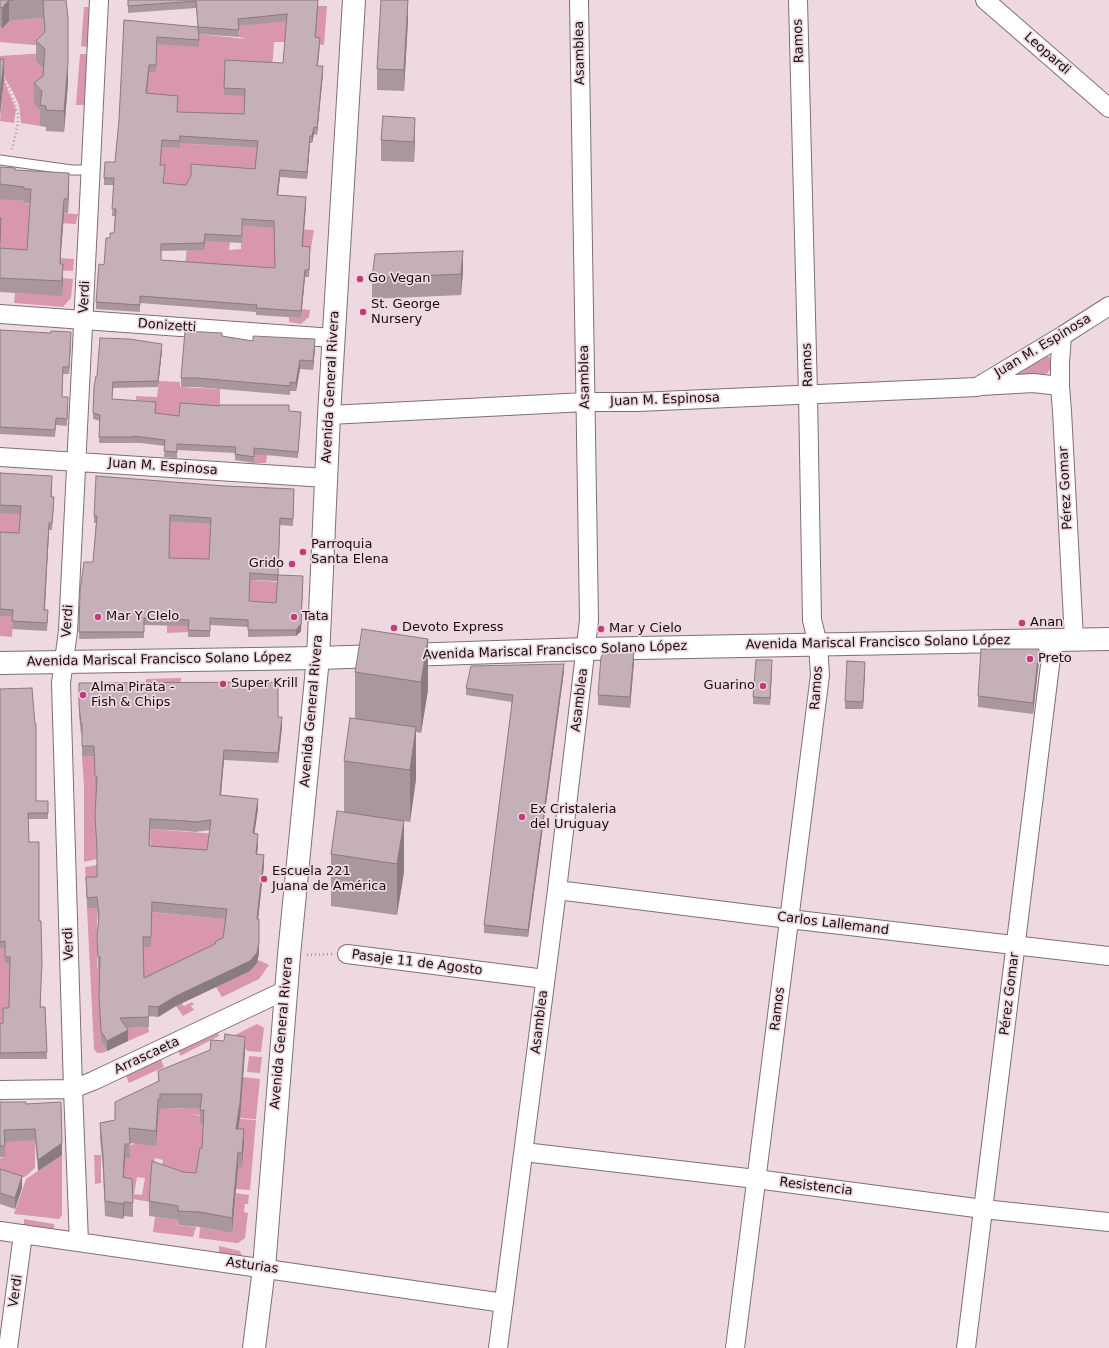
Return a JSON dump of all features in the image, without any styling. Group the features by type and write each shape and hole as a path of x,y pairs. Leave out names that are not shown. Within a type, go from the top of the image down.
{"main road":[{"name":"Avenida General Rivera","path":"254,1348 264,1268 289,955 318,658 333,338 354,0"},
{"name":"Avenida Mariscal Francisco Solano López","path":"0,663 318,658 586,649 1109,639"}],"street":[{"name":"Verdi","path":"79,1242 61,683 68,631 99,0"},
{"name":"Asamblea","path":"498,1348 557,890 589,620 579,0"},
{"name":"Ramos","path":"735,1348 820,675 818,644 812,620 798,0"},
{"name":"Leopardi","path":"985,0 1109,108"},
{"name":"Juan M. Espinosa","path":"977,387 1109,306"},
{"name":"Donizetti","path":"0,314 333,338"},
{"name":"Pérez Gomar","path":"966,1348 1016,946 1064,640 1062,411 1060,386 1062,336"},
{"name":"Juan M. Espinosa","path":"329,415 586,402 638,402 977,387 1033,383 1060,386"},
{"name":"Juan M. Espinosa","path":"0,457 326,478"},
{"name":"Carlos Lallemand","path":"557,890 789,919 1109,956"},
{"name":"Pasaje 11 de Agosto","path":"347,954 545,979"},
{"name":"Arrascaeta","path":"0,1090 73,1089 286,990"},
{"name":"Resistencia","path":"524,1152 756,1179 983,1209 1109,1222"},
{"name":"Asturias","path":"0,1231 504,1303"},
{"name":"Verdi","path":"8,1348 24,1234"}],"lane":[{"path":"4,161 72,170 91,170"}],"path":[{"path":"0,73 10,90 18,114 18,123 4,161"},
{"name":"Pasaje 11 de Agosto","path":"289,955 347,954"}],"shaded area":[{"path":"318,6 327,6 324,45 315,44"},
{"path":"84,7 89,7 88,47 81,46"},
{"path":"43,18 45,46 0,42 0,27 2,29 9,21"},
{"path":"292,18 285,42 274,42 272,70 245,96 248,121 193,144 258,148 255,176 190,192 163,190 165,173 152,146 180,148 146,100 149,72 157,44 198,34 246,39 239,37 238,26"},
{"path":"45,53 40,126 21,123 19,105 0,70 0,56"},
{"path":"80,54 87,54 84,105 76,105"},
{"path":"4,80 16,110 14,123 0,121"},
{"path":"14,197 14,200 36,204 38,250 0,262 0,199"},
{"path":"57,213 78,214 76,224 56,223"},
{"path":"207,223 211,241 230,242 229,250 241,249 242,226 314,230 310,254 275,275 185,268 187,245"},
{"path":"61,258 74,259 73,271 52,270"},
{"path":"63,278 73,279 71,298 63,307 14,303 15,293 62,295"},
{"path":"302,309 310,310 309,317 301,324 289,322 289,317 301,318"},
{"path":"1047,354 1051,360 1051,368 1047,374 1020,376 1017,373"},
{"path":"159,381 180,382 180,387 220,389 220,412 179,422 144,424 143,443 133,443 134,415 153,402 136,400 136,396 157,397"},
{"path":"269,438 266,463 254,463 254,454"},
{"path":"31,504 19,540 0,580 0,513 11,513"},
{"path":"151,521 211,524 235,579 104,587"},
{"path":"250,580 278,582 276,610 249,608"},
{"path":"189,609 188,632 167,633 167,626"},
{"path":"0,616 13,617 12,637 0,636"},
{"path":"181,678 180,692 146,692 146,679"},
{"path":"94,756 95,786 99,786 95,826 97,859 84,862 84,786 82,757"},
{"path":"150,829 230,835 207,860 151,856"},
{"path":"97,865 97,887 86,887 85,867"},
{"path":"134,906 151,912 227,919 228,946 144,987"},
{"path":"87,908 97,908 97,967 100,968 101,1041 107,1051 102,1053 97,1053 94,1049"},
{"path":"0,943 5,943 5,950 16,963 9,1009 3,1030 0,1030"},
{"path":"258,960 269,965 259,979 222,997 216,987 250,971"},
{"path":"192,1002 194,1004 191,1006 194,1010 183,1016 176,1006 182,1003 184,1006"},
{"path":"257,1024 264,1029 261,1052 232,1048 233,1036"},
{"path":"148,1027 149,1032 128,1041 123,1033 126,1028"},
{"path":"218,1033 219,1036 180,1056 179,1051"},
{"path":"211,1054 220,1117 190,1114 201,1116 205,1124 199,1171 156,1203 133,1199 134,1194 123,1192 125,1158 129,1158 129,1145 135,1144 135,1138 156,1145 157,1129 142,1132 160,1109 183,1109 188,1092 185,1069 187,1059","holes":["155,1158 163,1160 159,1181 152,1179","137,1177 145,1178 142,1195 134,1194"]},
{"path":"249,1056 262,1057 260,1073 247,1072"},
{"path":"161,1059 164,1067 129,1083 126,1076"},
{"path":"243,1077 260,1079 256,1119 238,1118"},
{"path":"240,1119 256,1120 250,1190 235,1189 238,1167 242,1167 244,1144 236,1143"},
{"path":"35,1136 35,1168 26,1176 9,1184 0,1192 0,1158 5,1157 4,1137 14,1141"},
{"path":"62,1155 62,1215 59,1219 14,1214 26,1179"},
{"path":"94,1155 101,1155 101,1183 95,1184"},
{"path":"236,1193 249,1195 248,1204 245,1204 244,1212 248,1213 245,1238 236,1243 199,1238 200,1227 232,1233"},
{"path":"155,1217 178,1220 177,1225 196,1227 193,1237 153,1232"},
{"path":"24,1219 54,1224 54,1228 24,1226"},
{"path":"219,1246 240,1251 242,1256 219,1253"}],"building":[{"path":"0,0 9,0 2,8 0,7"},
{"path":"43,0 66,0 68,18 68,63 64,111 46,110 46,106 40,105 42,91 34,83 43,76 45,49 36,41 45,32"},
{"path":"128,0 318,0 315,37 320,38 317,66 323,66 317,128 314,127 312,136 310,136 307,172 280,170 277,195 306,197 302,246 310,247 309,270 305,270 301,311 256,308 257,305 140,296 140,305 96,302 99,264 104,265 106,238 110,238 110,233 114,233 116,209 112,209 114,178 104,178 105,162 115,162 119,120 124,20 198,27 196,1 128,6","holes":["287,14 283,63 225,60 224,88 245,89 244,114 177,112 178,96 146,93 149,65 156,65 157,37 199,40 198,27 239,30 238,19","180,136 258,141 255,169 191,164 191,175 186,185 163,183 165,165 160,165 162,140 180,141","242,219 274,221 275,268 161,260 161,244 204,243 205,234 242,236"]},
{"path":"381,0 408,0 404,70 377,69"},
{"path":"0,59 4,59 0,96"},
{"path":"383,116 415,118 414,142 381,140"},
{"path":"0,167 15,168 15,170 69,173 68,199 64,199 61,238 60,264 63,264 62,281 0,278 0,248 27,250 31,189 0,184"},
{"path":"463,251 461,274 372,278 375,254"},
{"path":"0,330 51,333 51,331 71,332 69,367 63,367 62,397 68,397 67,419 56,418 55,430 0,427"},
{"path":"185,331 222,333 222,336 253,341 253,336 315,339 313,361 300,360 296,383 290,382 290,386 181,378"},
{"path":"100,338 129,339 162,344 158,381 113,382 112,399 156,402 155,413 179,416 180,403 220,406 289,405 289,411 301,412 298,452 254,448 254,457 235,454 236,447 177,444 177,452 164,451 165,440 133,436 99,437 100,415 93,413 94,387 97,376"},
{"path":"0,473 52,476 51,497 54,497 52,523 49,523 44,610 48,610 47,623 12,621 13,610 0,609 0,532 19,533 21,506 0,505"},
{"path":"96,476 225,486 294,489 293,519 280,518 278,575 303,576 301,624 296,630 248,630 248,620 210,618 210,631 188,630 189,620 144,618 144,632 79,632 80,591 84,562 93,562 97,516 94,516","holes":["170,515 211,518 209,559 169,558","250,573 278,575 276,603 249,601"]},
{"path":"362,629 428,639 421,682 355,672"},
{"path":"981,649 1039,649 1033,703 978,696"},
{"path":"608,650 634,651 630,697 598,695 601,657 604,652"},
{"name":"Guarino","path":"756,660 772,660 770,698 753,697"},
{"path":"847,661 865,662 863,702 845,701"},
{"name":"Ex Cristaleria del Uruguay","path":"564,664 528,930 484,925 513,695 466,688 471,666"},
{"path":"278,682 278,717 282,717 278,753 224,750 220,795 258,799 253,833 258,834 256,854 264,855 257,919 259,919 259,943 257,953 250,961 176,996 158,1007 149,1006 149,1017 120,1018 128,1030 107,1041 101,1031 99,996 100,957 98,957 97,937 99,916 97,897 87,898 86,877 97,877 95,816 97,776 95,776 94,746 82,746 79,683","holes":["150,819 195,822 211,820 207,850 149,846","152,902 227,909 223,938 216,941 215,944 144,978 143,937 151,937"]},
{"path":"32,688 36,724 36,801 48,801 48,813 28,813 29,842 39,842 39,921 41,921 42,962 40,1007 45,1007 47,1052 0,1053 0,1024 3,1023 3,1008 9,1008 10,957 5,957 5,941 0,942 0,689"},
{"path":"350,718 416,727 410,770 344,761"},
{"path":"337,811 404,821 397,864 331,854"},
{"path":"225,1034 245,1037 240,1103 236,1129 244,1129 242,1153 238,1152 232,1218 200,1212 178,1211 178,1206 149,1201 152,1161 183,1172 196,1173 200,1148 202,1148 204,1110 200,1110 202,1094 160,1094 160,1099 158,1099 156,1131 129,1128 130,1144 125,1144 123,1177 132,1179 133,1203 124,1202 123,1204 105,1201 100,1123 115,1120 115,1102 159,1081 158,1071 210,1050 211,1040 224,1041"},
{"path":"0,1102 26,1102 26,1104 61,1102 62,1143 38,1160 35,1129 4,1130 5,1146 0,1146"},
{"path":"0,1169 22,1176 15,1198 0,1193"}],"place":[{"name":"Go Vegan","path":"360,279"},
{"name":"St. George Nursery","path":"363,312"},
{"name":"Parroquia Santa Elena","path":"303,552"},
{"name":"Grido","path":"292,564"},
{"name":"Mar Y CIelo","path":"98,617"},
{"name":"Tata","path":"294,617"},
{"name":"Anan","path":"1022,623"},
{"name":"Devoto Express","path":"394,628"},
{"name":"Mar y Cielo","path":"601,629"},
{"name":"Preto","path":"1030,659"},
{"name":"Super Krill","path":"223,684"},
{"name":"Guarino","path":"763,686"},
{"name":"Alma Pirata - Fish & Chips","path":"83,695"},
{"name":"Ex Cristaleria del Uruguay","path":"522,817"},
{"name":"Escuela 221 Juana de América","path":"264,879"}]}
